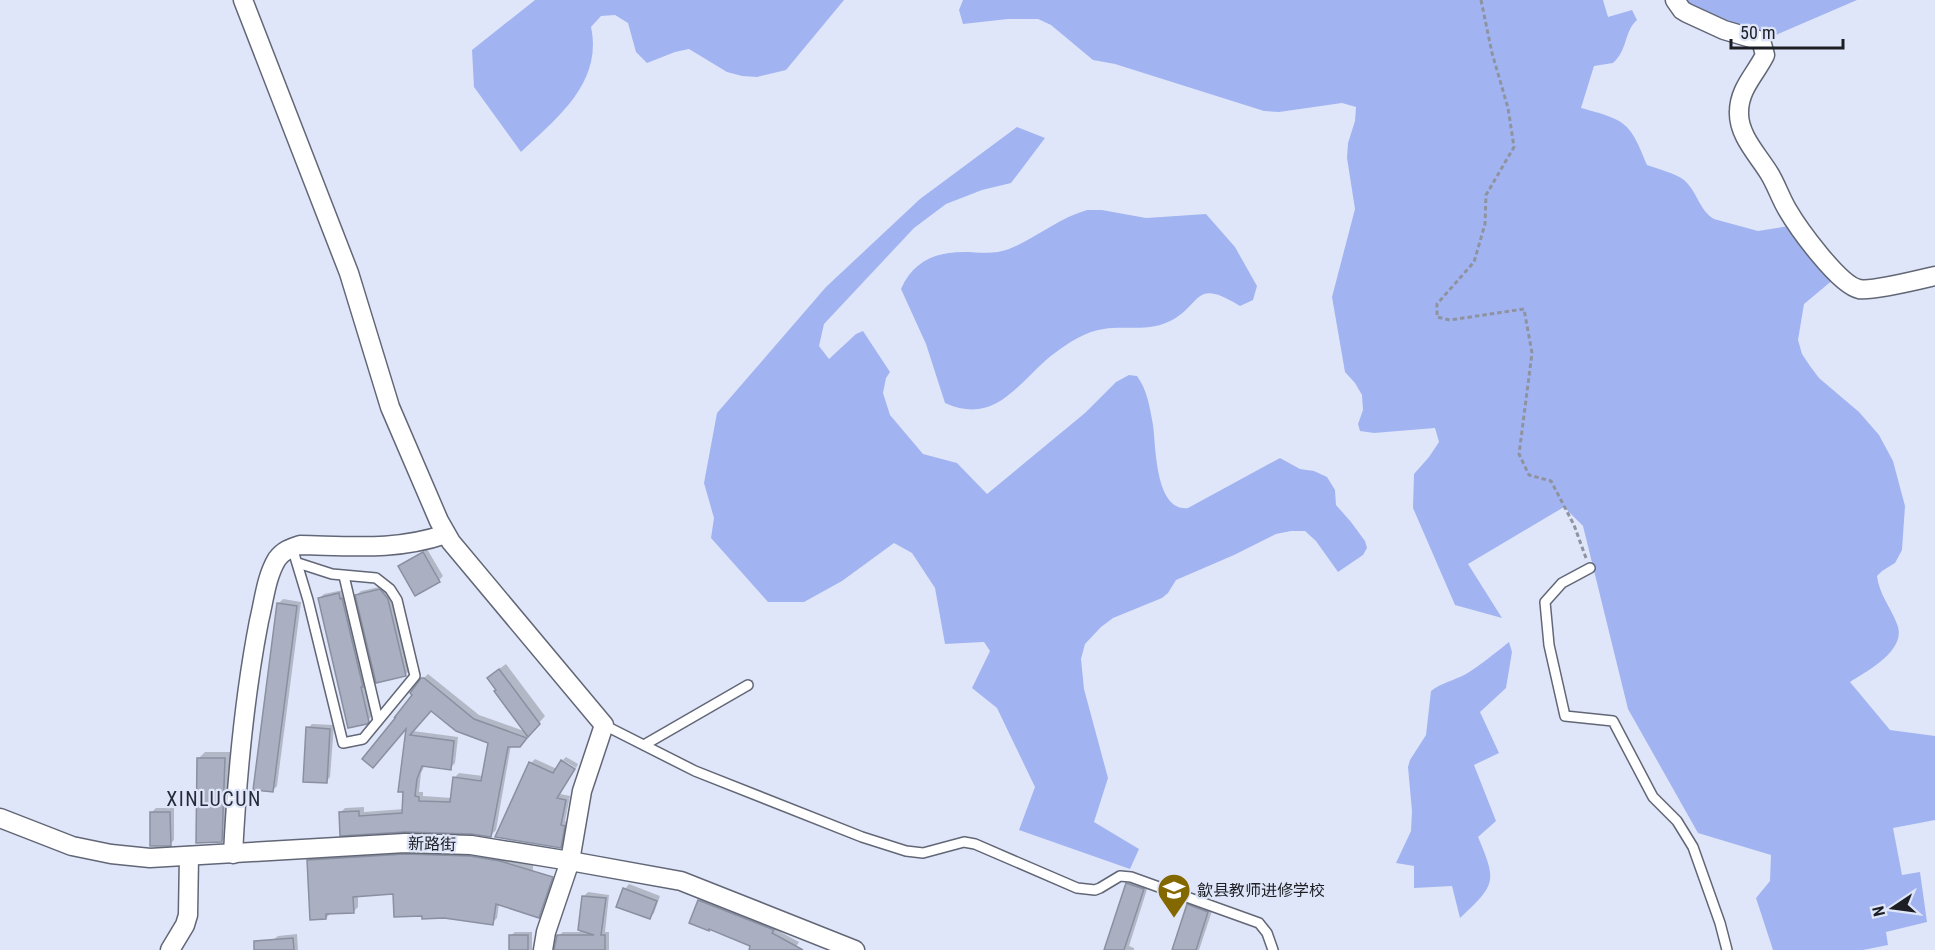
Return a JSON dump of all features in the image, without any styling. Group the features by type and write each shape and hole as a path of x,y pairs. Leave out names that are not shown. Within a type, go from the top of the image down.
{"street":[{"path":"243,0 349,273 390,407 446,534 451,543 604,725 582,791 570,861 546,932 543,950"},
{"path":"1676,0 1682,10 1687,13 1725,30 1758,40 1762,44 1765,55 1740,99 1738,114 1743,130 1792,217 1836,274 1846,284 1863,290 1935,276"},
{"path":"232,854 240,747 256,639 271,571 279,557 288,548 295,555 300,545 391,547 430,540 446,534"},
{"name":"新路街","path":"0,818 72,846 91,851 150,858 405,843 471,845 681,881 855,950"},
{"path":"168,949 180,934 188,915 189,856"}],"lane":[{"path":"295,555 311,568 344,576 376,578 394,594 415,676 363,739 344,743 295,555"},
{"path":"1590,568 1562,583 1545,602 1548,645 1565,716 1613,721 1653,797 1677,821 1693,847 1720,923 1727,950"},
{"path":"344,576 378,720"},
{"path":"644,745 748,686"},
{"path":"604,725 695,771 827,825 906,851 929,853 963,842 975,844 1077,888 1089,891 1100,888 1120,876 1131,877 1259,923 1267,933 1273,950"}],"path":[{"path":"1481,0 1492,53 1508,108 1514,147 1485,195 1485,224 1474,262 1437,304 1437,317 1450,320 1524,309 1532,353 1519,454 1529,475 1551,481 1574,525 1590,568"}],"shaded area":[{"path":"535,0 844,0 786,70 757,77 727,72 689,49 647,63 636,52 628,23 615,15 601,16 591,27 593,47 584,82 562,112 521,152 474,87 472,50"},
{"path":"963,0 1603,0 1608,17 1632,10 1637,20 1618,58 1613,63 1594,66 1581,108 1608,116 1624,125 1631,131 1647,165 1684,180 1705,211 1714,219 1758,231 1789,226 1834,279 1804,304 1798,340 1802,354 1819,378 1859,412 1879,435 1893,461 1905,506 1902,550 1895,563 1877,576 1899,634 1897,642 1884,659 1850,682 1890,730 1935,736 1935,820 1893,828 1902,875 1920,872 1927,922 1886,932 1888,945 1863,950 1773,950 1756,898 1770,881 1771,855 1698,833 1628,709 1583,526 1564,507 1468,564 1502,618 1455,605 1413,508 1414,474 1439,442 1435,428 1374,433 1360,431 1358,424 1363,410 1362,395 1345,372 1332,297 1355,209 1347,158 1356,107 1342,103 1279,112 1264,111 1115,64 1093,60 1051,25 1038,19 1008,19 963,24 959,10"},
{"path":"1687,0 1857,0 1769,38 1688,3"},
{"path":"1017,127 1045,138 1011,183 982,190 946,204 914,228 824,324 819,346 829,359 856,334 863,331 890,372 886,378 883,393 890,415 923,454 957,463 987,494 1085,413 1116,382 1129,375 1137,376 1149,405 1159,476 1163,489 1169,500 1177,506 1188,508 1280,458 1300,469 1314,471 1327,477 1335,490 1336,505 1365,541 1367,548 1363,555 1338,572 1316,541 1305,531 1276,534 1176,580 1162,598 1113,618 1085,644 1081,659 1084,689 1108,778 1094,822 1139,849 1130,869 1019,830 1035,787 997,708 972,688 990,651 984,642 945,644 935,588 912,553 894,543 842,581 804,602 768,602 711,538 714,518 704,483 717,413 826,287 920,199"},
{"path":"1087,210 1102,210 1146,218 1206,214 1235,247 1257,286 1253,300 1240,306 1225,297 1205,294 1179,315 1159,325 1110,328 1091,332 1050,357 1012,392 989,406 976,409 945,403 926,344 901,289 906,280 918,265 926,260 953,252 1003,251"},
{"path":"1509,642 1512,652 1506,688 1480,712 1499,753 1474,765 1496,821 1478,837 1488,864 1490,882 1481,897 1460,918 1452,886 1414,888 1414,866 1396,863 1411,831 1412,811 1408,767 1426,735 1431,691 1466,674"}],"building":[{"path":"423,552 440,582 415,596 398,566"},
{"path":"380,589 388,599 406,676 376,683 355,595"},
{"path":"339,593 363,687 361,687 369,722 348,728 318,598"},
{"path":"277,603 297,606 273,792 253,790"},
{"path":"499,669 540,724 528,737 487,678"},
{"path":"421,678 424,678 474,719 527,738 520,747 508,747 491,837 471,834 405,832 340,836 339,812 359,811 359,816 402,813 403,792 398,792 406,729 373,768 362,759 412,695 410,693","holes":["431,711 456,731 488,743 481,781 453,777 450,802 419,801 419,797 415,796 417,779 422,766 451,770 454,741 410,735"]},
{"path":"306,727 330,729 327,783 303,782"},
{"path":"197,758 225,758 222,842 196,843"},
{"path":"561,760 575,769 557,798 566,800 561,825 565,826 561,848 495,837 529,762 553,773"},
{"path":"150,812 170,812 171,846 150,846"},
{"path":"405,854 470,856 500,861 553,877 539,918 496,904 493,925 444,918 422,919 422,916 394,917 393,894 353,897 354,913 326,914 326,919 310,920 307,860"},
{"path":"1126,883 1144,889 1124,950 1104,950"},
{"path":"623,888 657,901 650,919 616,907"},
{"path":"582,896 606,898 601,935 605,935 605,950 554,950 557,935 594,935 578,930"},
{"path":"698,900 774,930 772,933 803,950 749,950 750,946 689,923"},
{"path":"1187,904 1208,912 1196,950 1172,950"},
{"path":"509,935 528,935 528,950 509,950"},
{"path":"293,938 294,950 254,950 254,941"}],"place":[{"name":"歙县教师进修学校","path":"1174,919"}],"district":[{"name":"XINLUCUN","path":"214,799"}]}
